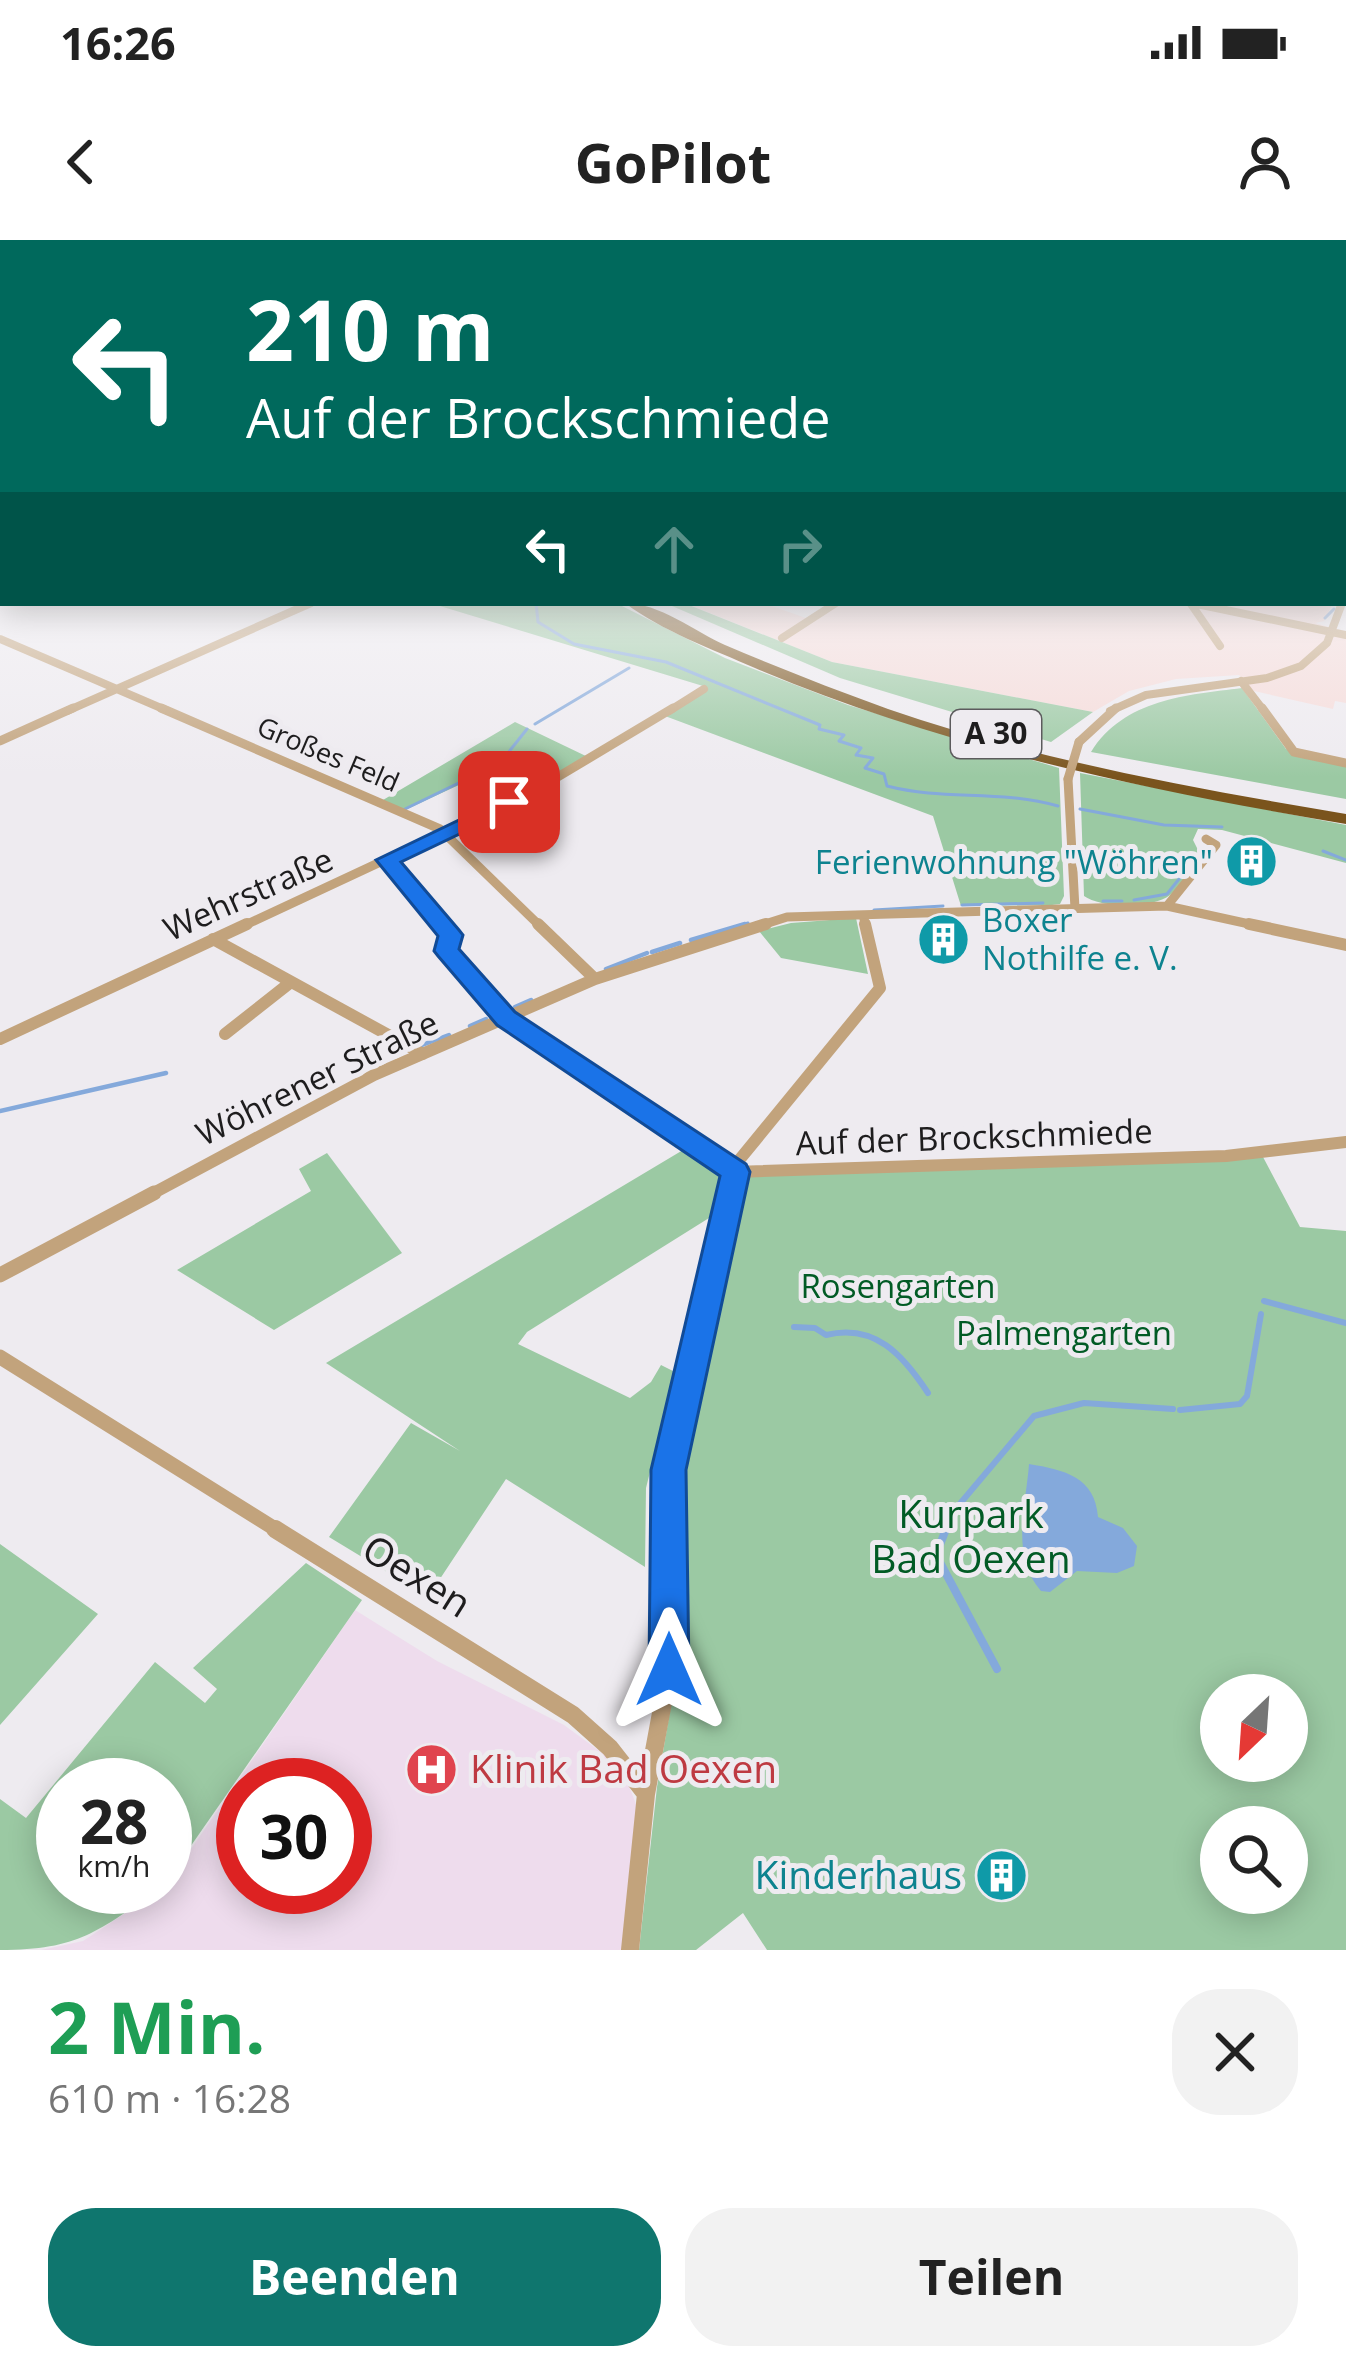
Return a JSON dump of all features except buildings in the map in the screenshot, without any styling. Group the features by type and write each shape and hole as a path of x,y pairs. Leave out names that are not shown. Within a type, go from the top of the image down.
{"highway":[{"name":"A 30","path":"662,618 788,677 940,729 1151,783 1346,819"},
{"name":"A 30","path":"684,618 799,670 948,720 1136,769 1346,807"}],"street":[{"path":"0,741 277,618"},
{"path":"782,638 813,618"},
{"path":"1201,618 1220,646"},
{"path":"1263,618 1341,634"},
{"path":"1075,909 1068,779 1079,742 1096,722 1136,698 1178,687 1300,670 1341,634"},
{"name":"Großes Feld","path":"0,639 446,833 595,979"},
{"path":"1241,681 1294,752 1346,764"},
{"name":"Wehrstraße","path":"0,1039 580,767 704,689"},
{"path":"1167,906 1216,845 1206,839"},
{"path":"387,860 451,935 446,951 506,1018 735,1172"},
{"name":"Wöhrener Straße","path":"0,1274 213,1159 423,1054 595,979 787,917 1167,906 1346,945"},
{"path":"630,1950 646,1794 669,1670 668,1470 735,1172 740,1159 878,994 880,981 863,915"},
{"path":"213,939 423,1054"},
{"path":"225,1034 291,982"},
{"name":"Auf der Brockschmiede","path":"735,1172 1226,1156 1346,1142"},
{"name":"Oexen","path":"0,1357 573,1715 610,1748 646,1794"}],"shaded area":[{"path":"722,618 1326,618 1315,623 1346,632 1346,703 1335,701 1333,709 1254,691 1239,675 1176,679 1129,691 1093,712 832,662"},
{"name":"Klinik Bad Oexen","path":"355,1610 437,1661 564,1725 605,1755 628,1783 637,1807 622,1950 41,1950 83,1941 124,1914 192,1914 192,1848 216,1813 216,1914 372,1914 372,1758 253,1758"}],"green space":[{"path":"479,618 645,618 725,658 848,705 1059,768 1064,896 1060,904 961,906 933,816 665,716 703,686"},
{"path":"700,618 721,618 832,662 1093,712 1051,742 840,678"},
{"path":"1242,688 1286,749 1346,762 1346,799 1091,752 1105,734 1139,710 1179,697"},
{"path":"515,722 590,758 538,785 502,765 405,810 383,800"},
{"path":"1080,773 1346,825 1346,863 1222,830 1198,829 1193,840 1201,856 1170,895 1140,905 1092,900 1084,896"},
{"path":"856,918 868,974 781,958 759,931 791,923"},
{"path":"683,1150 724,1179 717,1213 527,1332 518,1344 630,1398 651,1382 661,1365 675,1372 646,1488 645,1567 506,1479 428,1597 329,1537 411,1423 460,1451 326,1363"},
{"path":"327,1153 402,1253 274,1330 177,1270 311,1191 299,1169"},
{"name":"Kurpark Bad Oexen","path":"1263,1157 1300,1227 1346,1231 1346,1950 767,1950 743,1913 696,1950 639,1950 657,1787 677,1670 674,1476 740,1176"},
{"path":"0,1544 98,1614 0,1725"},
{"path":"306,1563 362,1600 252,1758 216,1758 216,1810 192,1844 192,1758 76,1758 155,1662 205,1703 217,1689 193,1668"},
{"path":"0,1799 26,1818 36,1806 36,1914 123,1914 69,1942 0,1950"}],"water":[{"path":"1029,1464 1066,1473 1084,1484 1096,1503 1098,1517 1123,1528 1137,1546 1134,1566 1117,1573 1077,1571 1050,1592 1041,1591 1031,1577 1023,1547"}],"waterway":[{"path":"538,618 574,644 666,662 820,725 819,729 844,735 839,741 861,748 856,755 873,758 865,768 884,774 887,786 1058,806"},
{"path":"535,724 629,668"},
{"path":"405,809 500,763 527,729"},
{"path":"1080,809 1164,825 1222,827"},
{"path":"1134,900 1167,894 1203,849"},
{"path":"1323,851 1346,860"},
{"path":"1103,901 1122,901"},
{"path":"962,905 1043,903"},
{"path":"874,910 943,906"},
{"path":"738,926 748,923"},
{"path":"738,926 745,924"},
{"path":"691,940 738,926"},
{"path":"652,952 680,943"},
{"path":"606,969 647,953"},
{"path":"515,1007 531,1000"},
{"path":"470,1026 486,1019"},
{"path":"422,1045 449,1035"},
{"path":"0,1111 166,1073"},
{"path":"1264,1301 1346,1323"},
{"path":"1180,1410 1240,1404 1247,1396 1261,1314"},
{"path":"794,1327 873,1338 898,1355 928,1393"},
{"path":"945,1532 953,1512 1034,1416 1084,1403 1173,1409"},
{"path":"946,1529 936,1555 997,1669"}],"place":[{"name":"Ferienwohnung \"Wöhren\"","path":"1252,862"},
{"name":"Boxer Nothilfe e. V.","path":"943,939"},
{"name":"Klinik Bad Oexen","path":"431,1769"},
{"name":"Kinderhaus","path":"1001,1875"}],"route":[{"path":"509,802 387,860 451,935 446,951 506,1018 735,1172 668,1470 669,1670"}],"park label":[{"name":"Rosengarten","path":"898,1286"},
{"name":"Palmengarten","path":"1064,1333"}]}
